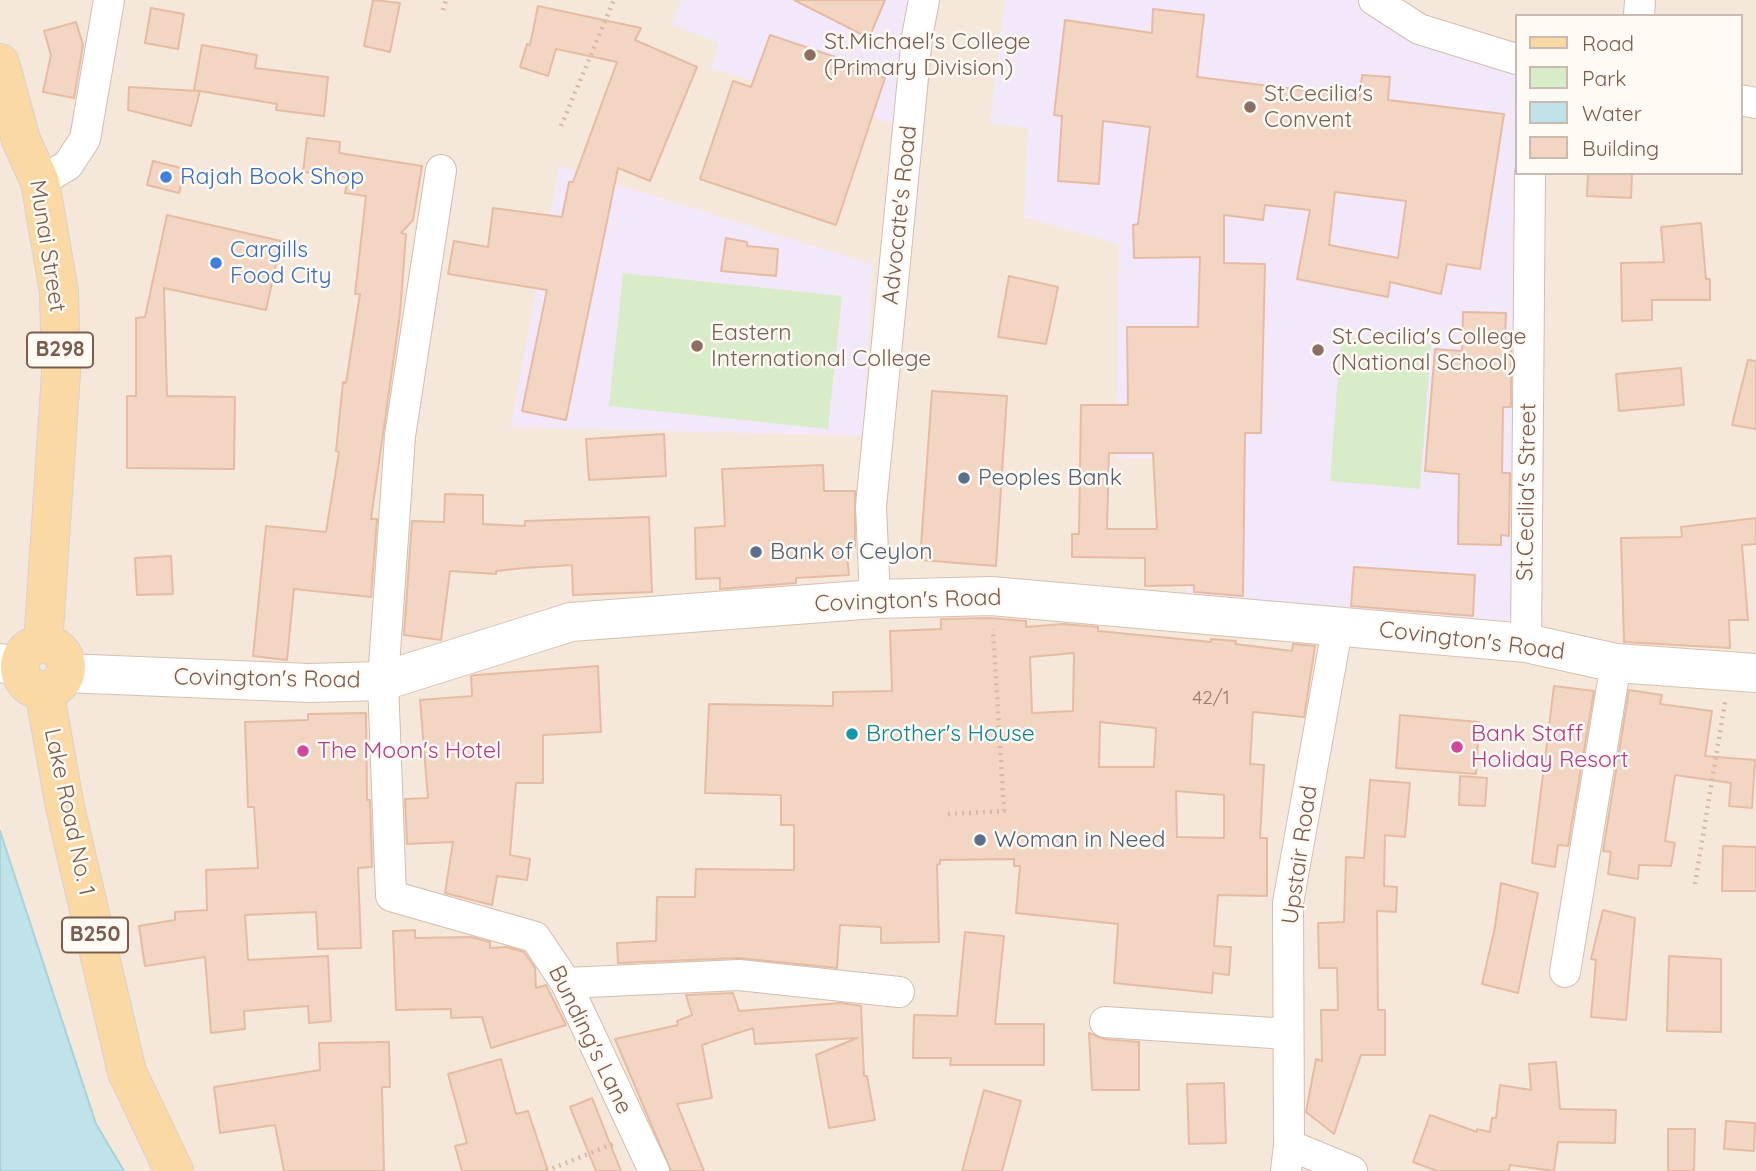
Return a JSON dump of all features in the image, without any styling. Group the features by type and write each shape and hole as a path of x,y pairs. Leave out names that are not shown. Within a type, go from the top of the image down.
{"main road":[{"name":"Munai Street","path":"0,63 20,140 40,181 59,292 61,363 34,667"},
{"name":"Covington's Road","path":"34,667 309,683 383,681 571,622 875,599 991,596 1338,624 1525,643 1616,663 1743,672"},
{"name":"Lake Road No. 1","path":"34,667 127,1072 174,1171"}],"street":[{"path":"40,181 68,165 85,139 109,0"},
{"name":"Advocate's Road","path":"875,599 871,506 917,37 924,0"},
{"path":"1374,0 1419,29 1514,58"},
{"path":"383,681 400,436 441,170"},
{"name":"St.Cecilia's Street","path":"1525,643 1530,175"},
{"name":"Upstair Road","path":"1288,1158 1288,903 1338,624"},
{"path":"1565,972 1616,663"},
{"name":"Bunding's Lane","path":"383,681 391,896 535,937 565,983 654,1171"},
{"path":"565,983 739,975 899,992"},
{"path":"1105,1021 1288,1034"},
{"path":"1288,1158 1352,1171"}],"path":[{"path":"443,10 446,0"},
{"path":"561,127 614,0"},
{"path":"948,814 1004,811 991,596"},
{"path":"1695,884 1743,672"},
{"path":"546,1171 636,1135"}],"shaded area":[{"path":"0,0 1756,0 1756,1171 124,1171 96,1124 0,831"},
{"name":"St.Michael's College (Primary Division)","path":"682,0 912,0 898,125 711,68 719,43 671,24"},
{"name":"St.Cecilia's College (National School)","path":"1005,0 1354,0 1387,21 1514,65 1517,633 1187,599 1188,457 1116,459 1119,244 1024,217 1028,128 990,123"},
{"name":"Eastern International College","path":"559,166 873,265 863,436 511,427"}],"green space":[{"path":"623,273 842,296 828,429 609,406"},
{"path":"1341,337 1431,344 1420,489 1330,481"}],"water":[{"path":"0,831 96,1124 124,1171 0,1171"}],"building":[{"path":"373,0 400,3 390,52 364,46"},
{"path":"794,0 885,0 869,38"},
{"path":"538,6 641,28 635,40 697,67 650,181 618,168 566,420 522,411 547,290 448,274 454,241 488,247 493,208 562,217 569,182 573,182 617,62 556,49 548,76 520,67 527,44 530,45"},
{"path":"151,8 184,14 178,49 145,43"},
{"path":"1153,9 1204,15 1197,77 1360,97 1362,75 1390,77 1388,100 1504,114 1480,269 1447,264 1441,294 1390,282 1388,297 1297,279 1310,210 1265,205 1263,220 1224,215 1224,263 1265,264 1261,433 1245,433 1243,596 1194,592 1194,585 1145,586 1145,558 1072,557 1072,534 1079,534 1081,405 1128,405 1127,327 1198,327 1200,257 1134,258 1133,225 1138,224 1150,127 1103,121 1099,184 1058,181 1062,116 1054,115 1065,20 1152,33","holes":["1335,192 1406,201 1398,258 1329,245","1109,453 1153,453 1157,529 1107,529"]},
{"path":"76,22 83,45 74,98 43,92 51,55 44,31"},
{"path":"770,35 874,70 873,74 885,78 836,225 700,179 733,81 751,87"},
{"path":"202,45 257,55 255,68 328,77 324,116 276,110 277,104 200,91 191,126 128,110 129,87 199,91 194,90"},
{"path":"307,138 340,142 339,153 422,166 413,220 401,233 406,234 400,314 371,519 377,519 371,597 294,589 287,660 253,656 266,526 326,532 339,452 336,451 343,382 346,383 360,294 355,294 366,196 345,193 348,177 303,172"},
{"name":"Rajah Book Shop","path":"153,161 185,169 179,193 147,185"},
{"path":"1588,175 1632,175 1631,198 1587,196"},
{"path":"167,215 281,241 266,310 164,288 167,396 235,397 234,469 127,468 127,396 136,396 136,318 145,317"},
{"path":"1701,223 1706,279 1710,279 1710,300 1652,300 1652,320 1622,321 1621,263 1664,262 1661,227"},
{"path":"726,238 747,242 747,246 778,249 776,276 721,271"},
{"path":"1009,276 1058,287 1046,344 998,337"},
{"path":"1463,312 1506,313 1505,340 1511,341 1511,407 1503,407 1502,473 1510,473 1509,536 1501,535 1501,545 1458,544 1459,474 1425,471 1435,349 1462,351"},
{"path":"1748,360 1756,361 1756,429 1732,425"},
{"path":"1681,368 1684,405 1619,411 1616,374"},
{"name":"Peoples Bank","path":"932,391 1007,396 996,566 920,560"},
{"path":"664,434 666,476 589,480 586,439"},
{"name":"Bank of Ceylon","path":"823,465 824,491 855,491 855,547 846,547 849,575 796,578 796,583 720,589 720,578 696,579 695,528 725,526 722,469"},
{"path":"445,494 483,495 483,524 525,526 525,521 649,517 652,592 573,595 572,565 496,571 496,574 450,571 441,640 404,635 412,521 444,522"},
{"path":"1756,518 1756,544 1742,545 1748,620 1729,620 1730,648 1624,642 1621,538 1682,537 1681,527"},
{"path":"171,556 173,594 137,595 135,558"},
{"path":"1354,567 1475,575 1473,616 1351,606"},
{"path":"990,618 1026,621 1026,627 1063,624 1098,627 1098,631 1211,642 1211,639 1236,641 1235,644 1292,651 1293,644 1315,646 1304,717 1253,712 1250,764 1264,765 1260,838 1267,838 1267,896 1218,895 1214,946 1231,947 1229,975 1213,973 1212,993 1114,983 1118,924 1016,913 1020,866 1014,866 1014,859 940,860 937,865 939,942 881,943 881,927 840,925 837,968 738,958 618,963 617,943 656,941 657,897 695,897 696,869 794,870 794,825 781,825 781,795 705,793 709,704 833,706 833,692 892,691 890,631 941,629 941,619","holes":["1074,653 1073,711 1032,713 1030,657","1100,722 1156,728 1154,767 1099,767","1176,791 1224,795 1224,838 1177,837"]},
{"path":"598,666 601,732 543,735 543,783 516,783 510,855 530,859 527,880 497,876 492,905 445,893 453,842 407,844 405,799 428,798 420,700 472,696 471,676 476,675"},
{"path":"1554,686 1594,691 1568,846 1558,845 1555,867 1532,863"},
{"path":"1629,690 1662,695 1660,704 1712,711 1705,756 1755,760 1752,808 1729,806 1731,783 1675,775 1665,841 1675,843 1671,866 1639,865 1638,879 1608,874 1611,852 1603,851"},
{"path":"366,713 367,800 370,800 372,867 358,868 361,948 318,949 316,912 245,915 248,960 328,956 331,1021 309,1023 308,1006 244,1011 245,1029 211,1033 205,957 145,966 139,926 175,920 175,912 207,910 206,870 258,868 254,807 248,807 245,722 308,720 308,714"},
{"path":"1400,715 1479,722 1476,774 1396,768"},
{"path":"1460,776 1487,778 1485,806 1459,805"},
{"path":"1370,780 1410,783 1405,837 1385,835 1384,886 1397,887 1396,912 1377,911 1378,1010 1385,1010 1385,1055 1361,1055 1334,1134 1306,1112 1316,1059 1322,1061 1321,1010 1338,1010 1337,968 1319,968 1318,923 1344,922 1346,857 1364,858"},
{"path":"1723,846 1756,847 1756,891 1722,891"},
{"path":"1501,883 1538,893 1518,993 1482,984 1495,927"},
{"path":"1603,910 1635,918 1626,1020 1591,1017 1596,960 1591,959"},
{"path":"415,930 415,938 471,937 490,942 490,948 507,947 524,952 535,968 536,988 546,985 566,1025 491,1048 482,1017 451,1018 451,1009 396,1010 393,931"},
{"path":"965,932 1004,936 995,1024 1044,1024 1044,1065 950,1065 951,1058 913,1058 914,1015 957,1016"},
{"path":"1669,956 1721,959 1721,1032 1667,1031"},
{"path":"733,993 739,1011 841,1003 861,1006 864,1076 867,1076 875,1120 829,1128 816,1055 857,1038 755,1044 753,1028 702,1045 712,1098 677,1104 704,1171 671,1171 615,1039 678,1025 677,1021 692,1015 686,995"},
{"path":"1089,1033 1104,1039 1139,1042 1139,1090 1092,1090"},
{"path":"389,1042 390,1087 382,1087 384,1171 284,1171 275,1125 220,1133 214,1087 320,1070 319,1043"},
{"path":"501,1059 516,1114 528,1111 548,1171 462,1171 455,1146 467,1143 448,1074"},
{"path":"1556,1062 1560,1109 1616,1110 1615,1143 1558,1142 1554,1171 1510,1165 1509,1171 1437,1171 1413,1162 1430,1115 1477,1132 1477,1129 1490,1132 1492,1118 1496,1118 1500,1085 1531,1090 1529,1064"},
{"path":"1224,1083 1226,1143 1189,1144 1187,1084"},
{"path":"984,1090 1021,1101 1002,1171 962,1171"},
{"path":"592,1098 621,1171 596,1171 570,1107"},
{"path":"1726,1121 1755,1123 1754,1151 1724,1149"},
{"path":"1668,1129 1695,1129 1694,1171 1668,1171"}],"place":[{"name":"St.Michael's College (Primary Division)","path":"810,55"},
{"name":"St.Cecilia's Convent","path":"1250,107"},
{"name":"Rajah Book Shop","path":"166,177"},
{"name":"Cargills Food City","path":"216,263"},
{"name":"Eastern International College","path":"697,346"},
{"name":"St.Cecilia's College (National School)","path":"1318,350"},
{"name":"Peoples Bank","path":"964,478"},
{"name":"Bank of Ceylon","path":"756,552"},
{"name":"Brother's House","path":"852,734"},
{"name":"Bank Staff Holiday Resort","path":"1457,747"},
{"name":"The Moon's Hotel","path":"303,751"},
{"name":"Woman in Need","path":"980,840"}]}
